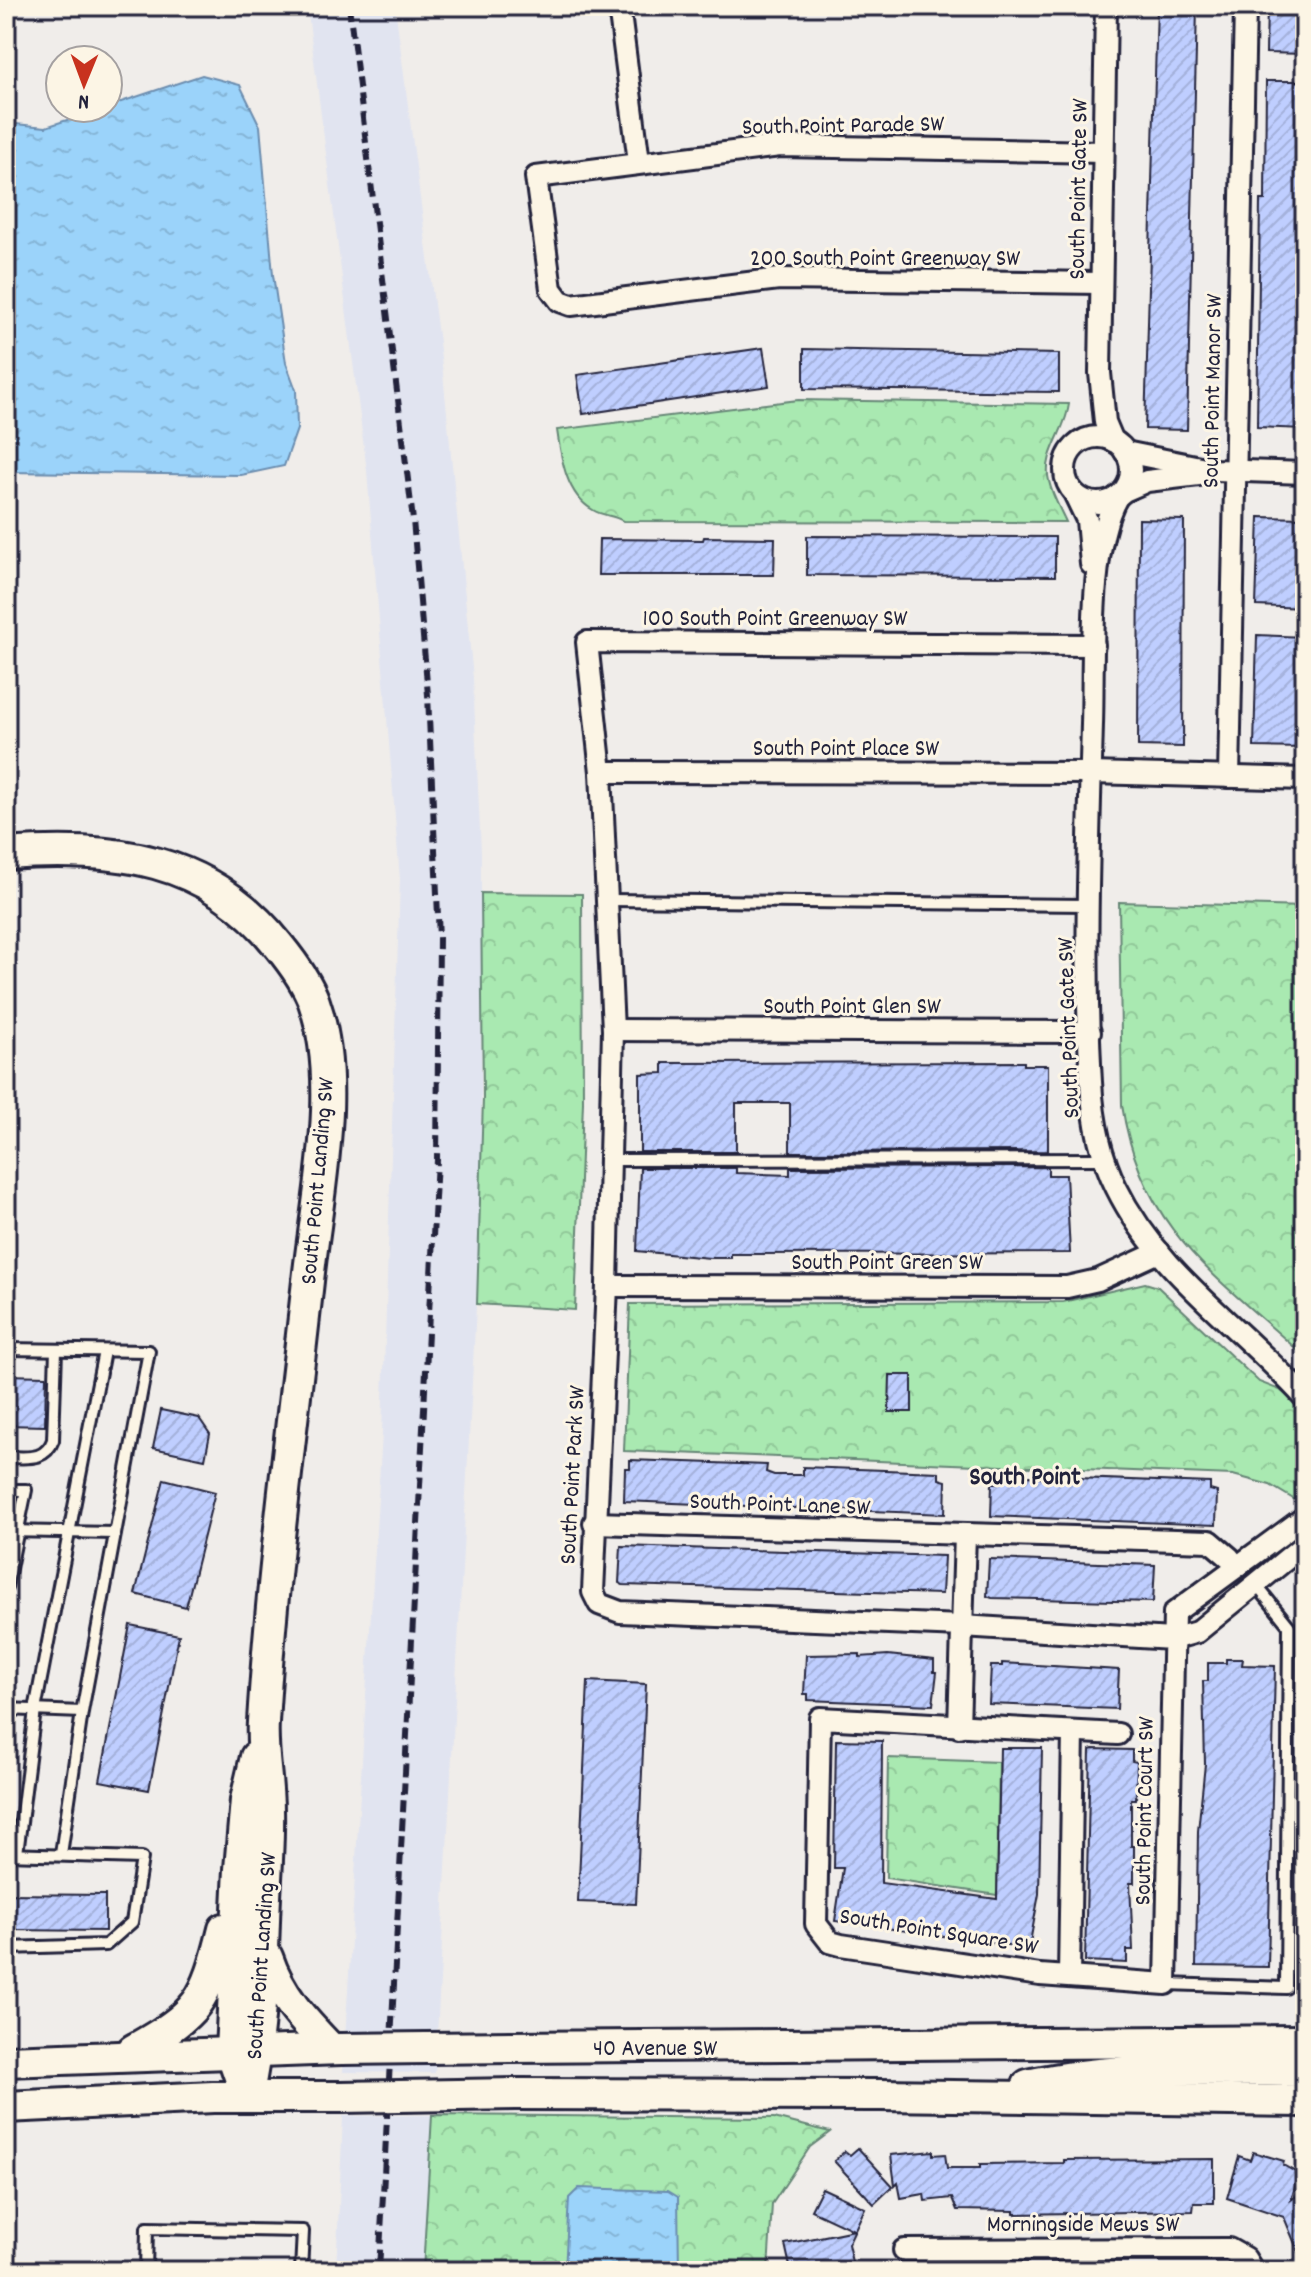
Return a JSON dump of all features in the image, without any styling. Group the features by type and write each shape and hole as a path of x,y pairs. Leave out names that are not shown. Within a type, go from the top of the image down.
{"main road":[{"name":"South Point Landing SW","path":"6,854 55,850 122,855 190,875 217,888 262,924 291,961 314,1000 325,1048 326,1104 273,1592 263,1728 268,1810 263,1945 244,2051"},
{"name":"South Point Landing SW","path":"247,2097 240,1869 246,1800 263,1728"},
{"path":"125,2055 185,2020 204,1995 240,1869"},
{"path":"263,1945 276,1984 286,2000 336,2049"},
{"name":"40 Avenue SW","path":"6,2061 336,2049 1305,2041"},
{"path":"980,2096 1066,2077 1190,2070 1305,2071"},
{"name":"40 Avenue SW","path":"6,2107 247,2097 515,2094 1305,2101"},
{"path":"1184,2099 1305,2119"}],"street":[{"path":"619,6 639,162"},
{"name":"South Point Gate SW","path":"1106,6 1100,373 1105,422 1119,446"},
{"name":"South Point Manor SW","path":"1229,777 1245,6"},
{"name":"South Point Parade SW","path":"536,177 780,146 1103,152"},
{"name":"200 South Point Greenway SW","path":"536,177 551,289 558,299 571,305 779,279 1101,283"},
{"name":"South Point Gate SW","path":"1082,442 1092,427 1100,373"},
{"path":"1235,470 1147,481 1097,504 1074,493 1067,481 1065,464 1072,449 1099,437 1178,465 1305,473"},
{"path":"1119,446 1131,471 1120,494"},
{"name":"South Point Gate SW","path":"1074,493 1087,520 1095,611"},
{"name":"South Point Gate SW","path":"1120,494 1104,530 1094,645 1090,1032 1091,1083 1103,1159 1117,1190 1159,1252 1192,1291 1284,1374 1305,1398"},
{"name":"100 South Point Greenway SW","path":"601,772 587,642 1094,645"},
{"name":"South Point Place SW","path":"601,772 1091,773 1305,779"},
{"name":"South Point Park SW","path":"601,772 613,1030 607,1286 594,1523 593,1592 599,1604 614,1611 1144,1635 1172,1639 1197,1632 1305,1544"},
{"name":"South Point Glen SW","path":"613,1030 1090,1032"},
{"name":"South Point Green SW","path":"607,1286 1067,1287 1098,1280 1159,1252"},
{"name":"South Point Gate SW","path":"1284,1374 1305,1386"},
{"path":"1172,1639 1174,1613 1305,1517"},
{"name":"South Point Lane SW","path":"594,1523 1210,1541 1230,1558"},
{"path":"959,1727 965,1534"},
{"name":"South Point Court SW","path":"1166,1984 1172,1639"},
{"name":"South Point Square SW","path":"1118,1734 820,1718 816,1924 820,1934 841,1945 1040,1975 1166,1984"},
{"name":"South Point Square SW","path":"1069,1975 1073,1732"},
{"name":"Morningside Mews SW","path":"904,2250 1229,2249 1245,2258 1253,2271"}],"lane":[{"path":"609,900 1089,905"},
{"path":"611,1160 1103,1159"},
{"path":"6,1349 149,1351 82,1712 61,1854"},
{"path":"6,1457 38,1457 49,1451 53,1440 56,1350"},
{"path":"6,1948 106,1945 132,1922 142,1858 11,1854 35,1710 104,1351"},
{"path":"6,1490 26,1490 12,1531 6,1588"},
{"path":"12,1531 115,1533"},
{"path":"1166,1984 1286,1988 1289,1626 1257,1586"},
{"path":"6,1709 82,1712"},
{"path":"146,2271 147,2228 303,2231 301,2271"}],"shaded area":[{"path":"307,6 395,6 443,373 473,678 481,852 481,1214 435,2073 343,2072 382,1433 400,879 367,471"},
{"path":"432,2115 423,2271 336,2271 343,2116"}],"green space":[{"path":"798,400 1069,404 1051,452 1048,471 1052,491 1066,522 623,521 597,512 584,503 566,475 557,430"},
{"path":"481,893 582,894 583,1102 575,1310 477,1304 483,1098"},
{"path":"1119,902 1305,907 1305,1357 1188,1248 1165,1219 1146,1186 1132,1149 1122,1105"},
{"path":"1145,1283 1158,1287 1259,1382 1280,1390 1305,1411 1305,1501 1300,1503 1270,1485 1233,1475 624,1451 630,1304 1063,1302"},
{"path":"888,1758 999,1762 997,1895 886,1878"},
{"path":"432,2115 774,2118 830,2132 810,2147 772,2204 768,2271 423,2271"}],"water":[{"path":"202,75 240,85 260,126 273,275 286,363 296,390 297,429 284,466 241,475 6,472 6,123 46,127 55,124 124,124 124,101"},
{"path":"579,2188 668,2191 678,2197 679,2271 565,2271 569,2198"}],"building":[{"path":"1157,6 1197,6 1187,430 1145,429"},
{"path":"1267,6 1305,6 1305,54 1266,53"},
{"path":"1266,81 1305,81 1305,429 1257,427 1260,200 1265,200"},
{"path":"763,348 769,386 583,414 577,375"},
{"path":"804,349 1059,354 1059,392 804,389"},
{"path":"1259,517 1305,518 1305,608 1256,606"},
{"path":"1139,519 1184,520 1183,747 1138,746"},
{"path":"807,536 1055,537 1055,576 807,575"},
{"path":"704,537 775,538 774,575 598,575 599,539 703,540"},
{"path":"1257,635 1305,637 1305,748 1254,747"},
{"path":"1024,1062 1024,1065 1048,1065 1048,1151 790,1152 790,1103 736,1103 736,1152 640,1152 640,1074 663,1073 663,1063"},
{"path":"1048,1167 1048,1175 1066,1175 1070,1253 731,1254 731,1258 710,1258 637,1251 640,1168 736,1168 736,1173 790,1175 790,1168"},
{"path":"6,1375 46,1376 45,1426 6,1425"},
{"path":"890,1375 912,1375 912,1412 889,1412"},
{"path":"161,1410 199,1418 210,1434 205,1459 153,1448"},
{"path":"630,1460 767,1465 766,1472 774,1475 803,1475 803,1467 939,1472 939,1479 946,1481 945,1514 624,1501 625,1468 630,1468"},
{"path":"997,1475 1210,1483 1210,1490 1217,1492 1216,1525 991,1516 992,1483 997,1483"},
{"path":"164,1479 215,1492 186,1607 135,1594"},
{"path":"621,1546 944,1556 942,1594 623,1585 619,1583"},
{"path":"989,1559 1155,1565 1153,1602 992,1598 987,1596"},
{"path":"130,1625 179,1635 149,1790 100,1781"},
{"path":"860,1654 860,1657 888,1655 934,1660 934,1672 937,1672 933,1705 808,1700 808,1694 804,1694 806,1655"},
{"path":"1226,1659 1243,1659 1242,1665 1275,1666 1268,1967 1196,1966 1198,1831 1205,1764 1203,1681 1208,1681 1208,1663 1226,1663"},
{"path":"1002,1663 1119,1670 1117,1709 989,1704 991,1666 1002,1666"},
{"path":"588,1681 646,1684 636,1904 578,1902"},
{"path":"836,1740 882,1741 881,1883 997,1899 1000,1748 1042,1748 1039,1894 1029,1948 835,1921 843,1868 834,1868"},
{"path":"1090,1750 1132,1750 1132,1761 1137,1762 1136,1799 1131,1799 1133,1950 1127,1950 1127,1963 1085,1961"},
{"path":"6,1894 105,1895 105,1931 6,1930"},
{"path":"858,2148 893,2186 874,2204 834,2161 845,2151 850,2155"},
{"path":"933,2151 933,2155 945,2154 947,2168 980,2168 980,2164 1064,2163 1064,2160 1214,2159 1214,2203 1194,2203 1193,2211 1014,2214 1014,2211 957,2210 952,2198 925,2201 924,2194 901,2198 898,2182 895,2185 891,2155"},
{"path":"1253,2152 1284,2161 1283,2165 1299,2174 1291,2200 1305,2190 1305,2268 1284,2217 1227,2198 1239,2156 1250,2160"},
{"path":"822,2188 865,2208 848,2244 854,2271 791,2271 785,2244 854,2230 811,2210"}],"railway":[{"path":"349,6 413,520 428,695 439,938 437,1160 379,2271"}],"district":[{"name":"South Point","path":"1025,1475"}]}
